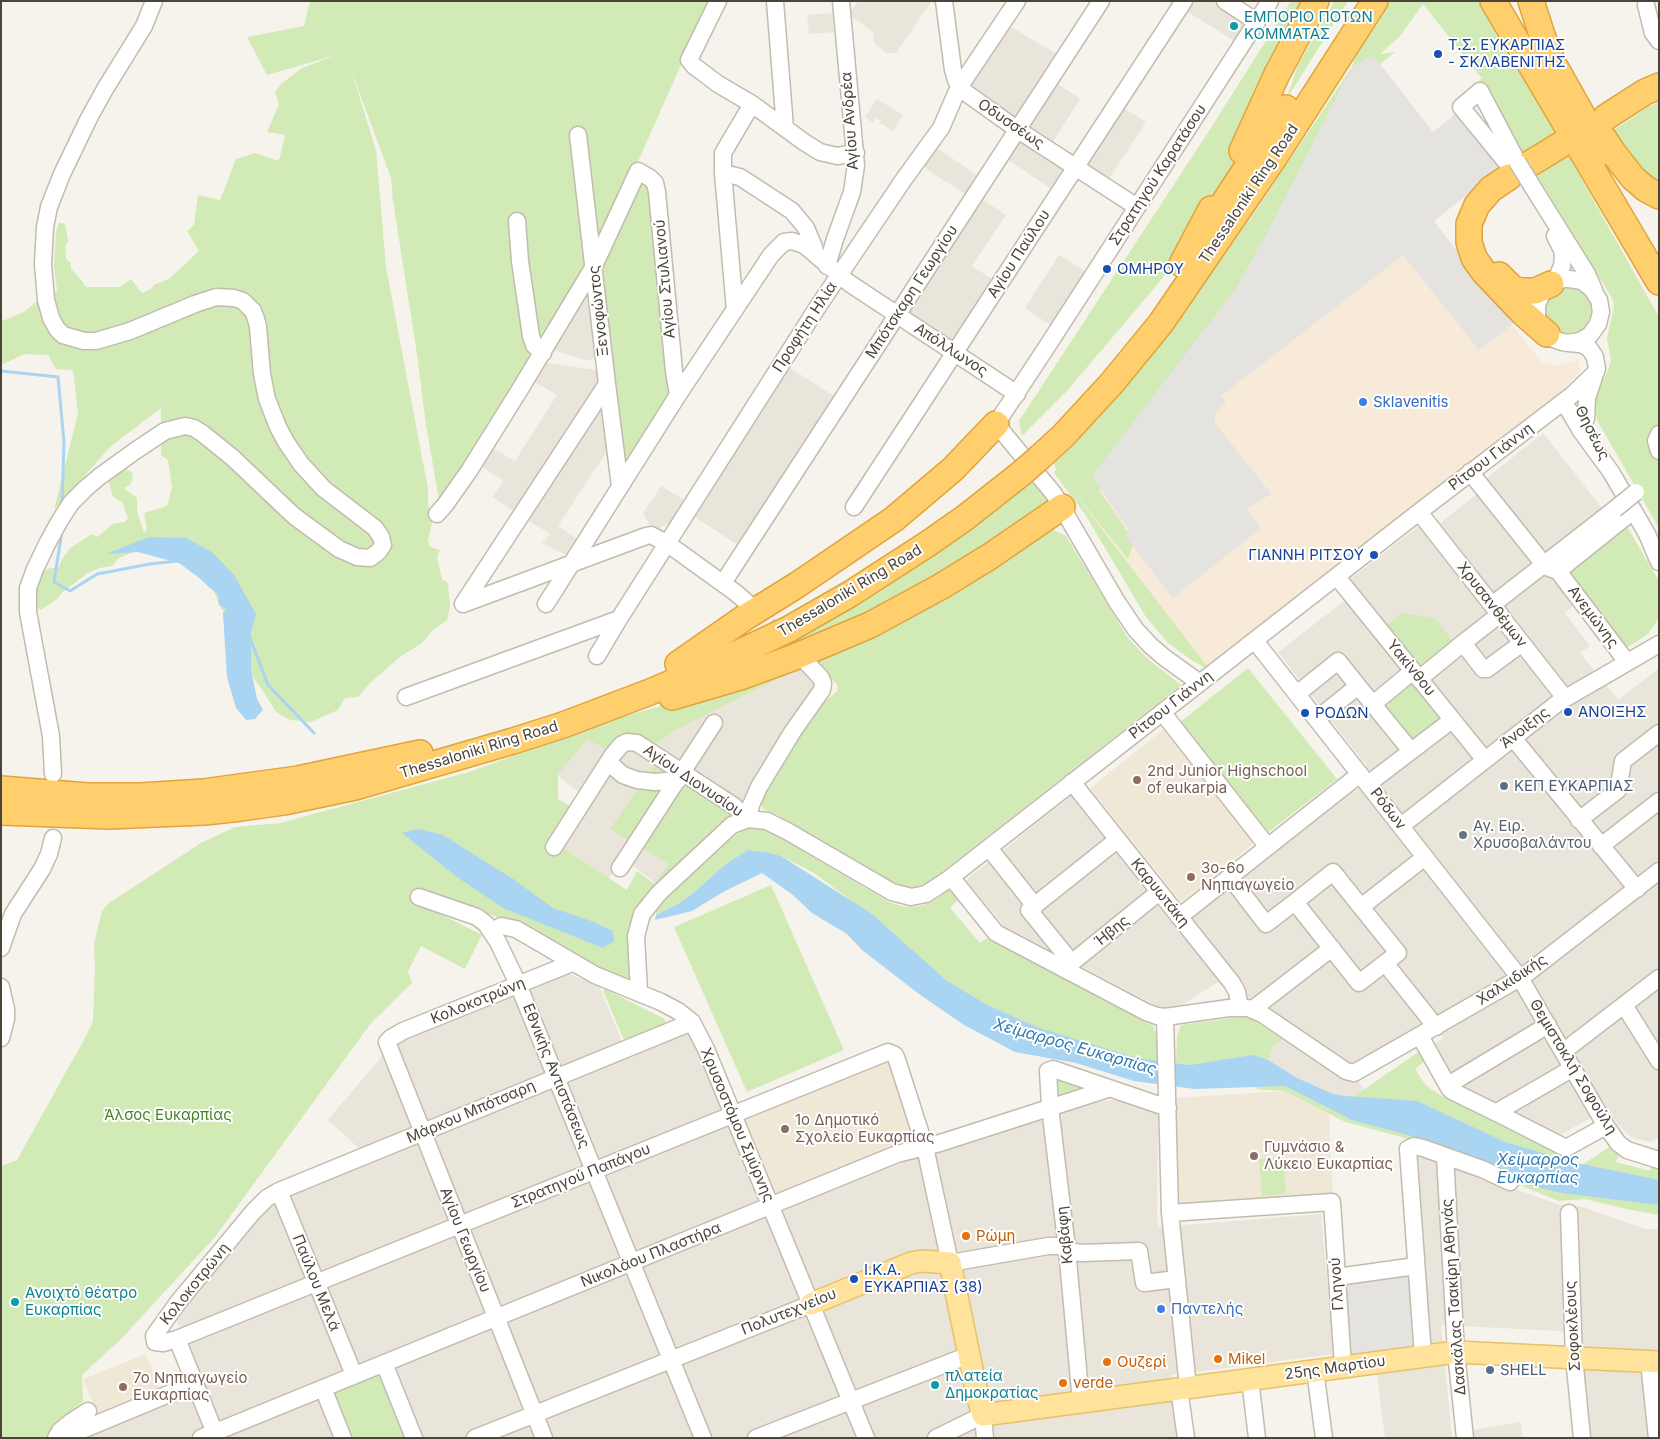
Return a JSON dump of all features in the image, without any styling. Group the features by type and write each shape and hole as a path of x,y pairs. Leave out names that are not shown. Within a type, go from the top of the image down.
{"highway":[{"path":"1182,264 1226,183 1276,74 1316,1"},
{"path":"1182,264 1356,1"},
{"name":"Thessaloniki Ring Road","path":"1,789 88,796 141,796 231,789 298,779 402,757 467,740 588,700 678,664 769,622 930,525 1063,436 1111,384 1161,323 1274,158 1375,1"},
{"path":"1494,1 1659,282"},
{"path":"1531,1 1543,38 1562,81 1659,250"},
{"path":"1562,81 1632,178 1659,196"},
{"path":"1659,86 1645,92 1608,120 1659,97"},
{"path":"1553,283 1536,291 1524,292 1515,289 1499,275 1483,253 1479,225 1483,215 1496,198 1522,176 1564,148"},
{"path":"1522,176 1491,189 1477,205 1469,224 1469,242 1476,261 1487,276 1527,317 1557,339"},
{"name":"Thessaloniki Ring Road","path":"1,812 109,816 205,812 302,799 354,787 563,725 650,692 715,664 789,629 850,594 929,544 966,517 1027,459 1052,426 1140,323 1182,264"},
{"path":"678,664 744,618 797,586 894,519 953,469 996,424"},
{"path":"514,741 546,735 642,705 715,685 825,645 877,621 940,587 989,557 1062,507"}],"main road":[{"name":"Πολυτεχνείου","path":"811,1304 915,1262 950,1263"},
{"path":"950,1263 983,1415"},
{"name":"25ης Μαρτίου","path":"983,1415 1456,1352 1654,1362"}],"street":[{"path":"54,774 51,736 28,612 28,588 47,544 71,503 99,477 135,451 165,431 185,426 194,428 202,432 233,458 294,516 339,549 357,557 370,558 383,545 381,537 375,528 324,489 301,464 286,442 267,398 262,374 256,319 253,311 242,301 234,298 216,297 130,331 96,341 79,340 64,335 57,330 51,318 46,300 43,264 45,227 49,207 62,174 89,118 105,88 144,26 154,1"},
{"path":"718,1 689,60 696,68 752,104 804,142 826,154 837,156 856,154"},
{"path":"775,1 785,128"},
{"path":"842,8 853,1"},
{"path":"944,1 953,70 960,87"},
{"name":"Προφήτη Ηλία","path":"597,656 668,544 827,266 904,179 941,128 960,87 1017,1"},
{"name":"Μπότσκαρη Γεωργίου","path":"723,583 1101,1"},
{"name":"Αγίου Παύλου","path":"854,507 1184,1"},
{"path":"1225,1 1257,22"},
{"name":"Στρατηγού Καρατάσου","path":"996,424 1270,1"},
{"path":"1649,6 1653,33 1659,41"},
{"name":"Αγίου Ανδρέα","path":"827,266 852,192 856,154 842,8"},
{"name":"Οδυσσέως","path":"960,87 968,95 1018,130 1137,207"},
{"path":"1533,424 1558,419 1583,425 1588,396 1601,357 1600,306 1587,274 1522,176 1461,107 1480,92 1522,176 1562,250 1562,266 1553,283 1542,293 1537,305 1536,311 1539,324 1557,339 1583,344 1589,348 1595,355 1596,370"},
{"path":"546,604 678,395 735,310 722,160 723,153 752,104"},
{"name":"Ξενοφώντος","path":"578,135 620,486"},
{"name":"Αγίου Στυλιανού","path":"594,266 638,171 652,180 658,192 674,372 678,395"},
{"path":"723,173 740,177 792,211 806,228 827,266"},
{"path":"517,221 520,261 531,336 534,345 543,353"},
{"name":"Απόλλωνος","path":"735,310 773,252 786,241 795,242 804,245 827,266 897,316 1017,394"},
{"path":"437,514 468,471 543,353 594,266"},
{"path":"1553,283 1563,279 1576,280 1587,285 1595,292"},
{"path":"1557,339 1580,341 1595,330 1600,318"},
{"name":"Ρίτσου Γιάννη","path":"748,819 763,820 777,826 878,885 901,896 926,894 951,877 1470,472 1568,398 1596,370"},
{"path":"607,384 463,604 648,536 656,537 668,544 723,583 752,607"},
{"name":"Θησέως","path":"1568,398 1628,503 1648,534 1659,547"},
{"path":"996,424 1047,484 1117,602 1140,635 1165,658 1200,683"},
{"path":"1659,434 1656,441 1659,451"},
{"name":"Ανεμώνης","path":"1470,472 1628,662"},
{"path":"1373,704 1463,643 1496,609 1551,568 1628,503"},
{"name":"Χρυσανθέμων","path":"1419,512 1564,698"},
{"name":"Θησέως","path":"1648,534 1659,562"},
{"name":"Υακίνθου","path":"1337,577 1485,760"},
{"path":"406,697 619,619"},
{"path":"1654,649 1659,634"},
{"name":"Ρόδων","path":"1255,641 1520,978"},
{"path":"1463,643 1483,670 1522,643"},
{"name":"Άνοιξης","path":"1401,826 1564,698 1654,649"},
{"path":"1297,694 1338,661 1411,751"},
{"path":"639,992 636,936 639,922 645,909 659,893 729,828 738,822 748,819 751,805 759,787 822,690 823,683 806,662"},
{"path":"1317,719 1358,686"},
{"path":"1162,712 1268,847"},
{"path":"1179,917 1268,847 1364,779 1411,751 1452,720"},
{"path":"620,868 714,723"},
{"path":"1580,820 1618,790 1623,761 1659,733"},
{"path":"1513,738 1636,889"},
{"name":"Αγίου Διονυσίου","path":"608,762 622,744 627,742 637,743 680,776 734,806 748,819"},
{"path":"554,847 608,762 623,775 637,780 654,782 680,776"},
{"name":"Καρυωτάκη","path":"1072,782 1235,988 1246,1008"},
{"path":"1601,846 1659,801"},
{"path":"1,948 13,914 42,869 49,854 53,838"},
{"path":"1068,966 1029,910 1117,840"},
{"path":"988,848 1035,906"},
{"path":"1361,907 1425,857"},
{"name":"Χαλκιδικής","path":"1246,1008 1346,1070 1354,1073 1520,978 1659,871"},
{"path":"1230,877 1266,924 1333,872 1398,954 1359,983 1295,902"},
{"path":"951,877 996,933 1068,966 1146,1012 1157,1016 1165,1017 1246,1008 1332,948"},
{"name":"Ήβης","path":"1068,966 1159,892"},
{"name":"Εθνικής Αντιστάσεως","path":"419,897 477,917 492,931 518,984 703,1438"},
{"name":"Χρυσοστόμου Σμύρνης","path":"492,931 501,926 516,929 572,963 603,979 670,1006 692,1022 700,1036 733,1114 866,1438"},
{"name":"Κολοκοτρώνη","path":"387,1042 404,1031 572,963"},
{"path":"1385,963 1436,1027"},
{"name":"Θεμιστοκλή Σοφούλη","path":"1520,978 1606,1126 1621,1146 1627,1150 1659,1160"},
{"path":"1564,1052 1659,978"},
{"path":"1,986 6,1019 1,1038"},
{"path":"1624,1005 1659,1061"},
{"path":"1165,1017 1170,1213 1186,1438"},
{"name":"Μάρκου Μπότσαρη","path":"279,1192 692,1022"},
{"path":"1448,1085 1548,1025"},
{"path":"1420,1036 1452,1092 1497,1112 1566,1148 1606,1126"},
{"name":"Αγίου Γεωργίου","path":"387,1042 544,1438"},
{"name":"Στρατηγού Παπάγου","path":"177,1340 882,1054 890,1052 898,1060 925,1147"},
{"path":"1497,1112 1573,1068"},
{"name":"Καβάφη","path":"1081,1402 1067,1249 1047,1075 1049,1069 1053,1069 1108,1089"},
{"path":"1108,1089 1168,1108"},
{"name":"Νικολάου Πλαστήρα","path":"211,1436 354,1375 898,1154 940,1143 1108,1089"},
{"path":"1423,1356 1408,1151 1414,1146 1482,1169 1510,1182"},
{"path":"925,1147 950,1263"},
{"name":"Δασκάλας Τσακίρη Αθηνάς","path":"1445,1156 1456,1352 1465,1438"},
{"name":"Κολοκοτρώνη","path":"177,1340 159,1344 155,1342 154,1336 184,1294 253,1212 267,1198 279,1192"},
{"name":"Παύλου Μελά","path":"279,1192 354,1375"},
{"name":"Γληνού","path":"1170,1213 1332,1202 1343,1366"},
{"name":"Σοφοκλέους","path":"1569,1213 1574,1357 1582,1438"},
{"name":"Πολυτεχνείου","path":"950,1263 1048,1246 1058,1246 1082,1253 1139,1251 1144,1284 1176,1279"},
{"path":"1337,1277 1416,1266"},
{"name":"Πολυτεχνείου","path":"475,1438 811,1304"},
{"path":"177,1340 195,1383 211,1436"},
{"path":"756,1438 969,1354"},
{"path":"1654,1362 1657,1438"},
{"path":"384,1363 414,1438"},
{"path":"1316,1370 1324,1438"},
{"path":"1250,1379 1258,1438"},
{"path":"63,1438 195,1383"},
{"path":"323,1388 343,1438"},
{"path":"56,1438 60,1431 88,1411"},
{"path":"936,1438 983,1415 985,1438"}],"shaded area":[{"path":"858,1 932,1 896,53 886,53 874,43 873,32 849,15"},
{"path":"1190,1 1218,1 1247,20 1234,41 1185,10"},
{"path":"832,13 834,32 809,34 807,15"},
{"path":"1010,26 1058,55 1046,76 1080,99 1046,153 1069,168 1054,191 1006,158 1024,129 968,90"},
{"path":"1373,55 1433,132 1458,112 1434,221 1541,362 1556,366 1578,360 1581,370 1559,393 1207,668 1071,492 1092,476"},
{"path":"1373,55 1433,132 1458,112 1502,167 1434,221 1513,324 1479,350 1403,255 1221,396 1226,403 1215,413 1215,423 1271,494 1246,509 1261,528 1173,598 1125,536 1129,530 1092,476 1236,288 1268,231 1352,67"},
{"path":"877,99 903,115 893,131 880,123 881,121 876,118 873,123 865,117"},
{"path":"1124,108 1146,122 1107,182 1086,168"},
{"path":"934,146 981,178 972,193 1006,215 972,266 995,281 953,346 905,315 978,202 929,171 921,163"},
{"path":"1059,255 1085,271 1050,325 1025,308"},
{"path":"587,288 592,289 600,353 589,361 550,349"},
{"path":"542,362 602,371 611,445 558,526 580,541 570,557 542,543 550,534 492,497 503,481 479,464 490,447 515,461 557,395 531,380"},
{"path":"787,366 837,398 742,548 692,515"},
{"path":"1543,433 1602,508 1535,561 1547,572 1574,605 1565,613 1590,646 1580,653 1618,700 1659,668 1659,1137 1650,1142 1632,1138 1618,1125 1607,1109 1553,1139 1455,1091 1430,1046 1444,1038 1433,1019 1351,1067 1258,1006 1226,977 1182,1005 1161,1008 1004,926 966,880 1071,796 1177,930 1266,856 1359,788 1364,794 1379,782 1278,652 1356,592 1348,581 1419,526 1426,534 1490,484 1486,479"},
{"path":"661,486 686,501 672,522 653,531 643,513"},
{"path":"797,666 816,687 736,810 655,883 623,858 607,882 547,864 590,799 569,785 548,767 547,751"},
{"path":"1164,729 1255,842 1181,902 1090,788"},
{"path":"569,974 599,986 629,1058 690,1032 767,1217 906,1161 1089,1103 1122,1099 1158,1112 1157,1217 1159,1227 1321,1214 1334,1354 1171,1375 1178,1438 70,1438 203,1383 176,1318 267,1210 286,1198 374,1162 328,1120 381,1057 393,1046 402,1042"},
{"path":"1282,1039 1348,1081 1359,1082 1364,1089 1353,1097 1333,1094 1313,1087 1283,1071 1268,1060 1272,1048"},
{"path":"890,1059 915,1139 775,1195 744,1117"},
{"name":"Γυμνάσιο & Λύκειο Ευκαρπίας","path":"1284,1091 1329,1114 1333,1198 1177,1206 1176,1098"},
{"path":"1410,1152 1560,1205 1583,1207 1645,1229 1659,1229 1659,1438 1588,1438 1579,1332 1441,1325 1452,1438 1385,1438 1377,1375 1425,1368"},
{"path":"1411,1271 1417,1346 1347,1355 1342,1280"},
{"name":"7ο Νηπιαγωγείο Ευκαρπίας","path":"146,1354 162,1394 99,1419 83,1379"},
{"path":"1521,1422 1522,1438 1474,1438 1473,1430"}],"green space":[{"path":"310,1 712,1 631,177 654,187 673,395 624,471 596,254 445,500 439,500 426,425 391,178 351,70 376,150 386,267 428,489 428,505 433,519 428,540 430,547 440,550 437,557 442,579 448,583 450,607 447,620 431,632 421,644 401,656 370,683 358,697 345,698 338,710 311,722 290,720 276,712 261,688 230,647 226,614 221,608 198,561 149,551 133,552 119,558 112,566 99,568 86,574 41,610 34,607 35,587 40,575 47,569 59,567 70,548 92,534 98,537 112,524 125,522 128,518 122,502 113,497 108,479 124,468 133,473 131,484 124,488 137,498 137,511 144,533 147,529 144,513 167,506 172,487 168,460 161,455 161,408 110,447 54,510 78,413 73,370 56,369 48,355 25,354 1,365 1,320 24,312 36,302 57,291 54,266 56,232 59,223 65,223 68,241 65,246 66,259 71,263 71,269 86,287 120,287 131,279 142,293 151,289 154,285 169,279 199,251 187,231 194,225 198,195 220,200 236,159 255,153 279,161 285,135 267,132 279,104 275,92 281,84 302,68 336,55 267,75 247,37 304,26"},
{"path":"1291,1 1313,1 1249,139 1225,179 1162,279 1066,392 1022,436 1019,421 1207,134"},
{"path":"1334,1 1348,1 1286,100 1298,65"},
{"path":"1390,1 1479,1 1659,317 1659,528 1598,422 1594,409 1593,403 1611,361 1607,338 1614,305 1612,298 1479,81 1482,77 1423,4 1400,36 1380,54 1395,52 1355,85 1291,204 1123,472 1099,490 1134,541 1128,559 1061,476 1210,670 1193,661 1168,643 1146,617 1085,514 1054,473 1056,470 1053,461 1180,317 1255,212 1352,67 1356,54"},
{"path":"1659,102 1659,192 1616,137 1614,130"},
{"path":"1567,287 1579,288 1589,295 1594,306 1592,323 1576,336 1560,334 1546,319 1545,315 1550,296 1556,291"},
{"path":"1028,481 1042,487 1048,502 1032,520 834,633 705,676"},
{"path":"1626,525 1659,581 1659,615 1657,621 1649,633 1628,647 1624,646 1567,571"},
{"path":"1052,530 1066,536 1128,638 1149,660 1181,685 929,882 919,886 900,887 779,816 763,809 760,801 781,764 809,721 838,690 833,680 809,660 1045,531"},
{"path":"1402,613 1435,618 1455,644 1420,672 1384,628"},
{"name":"Άλσος Ευκαρπίας","path":"797,668 674,731 652,746 636,741 616,755 587,739 558,774 558,799 583,814 560,846 627,890 637,871 654,884 669,864 610,829 660,757 742,816 642,913 630,981 582,964 546,937 495,916 422,898 407,892 438,913 482,935 465,969 421,946 408,971 412,983 371,1023 215,1237 121,1339 82,1375 83,1401 54,1425 45,1438 1,1438 1,1166 17,1160 93,1021 94,944 102,911 109,903 201,843 235,827 280,823 469,772 618,718"},
{"path":"1248,668 1337,779 1262,837 1179,723"},
{"path":"1411,677 1446,720 1412,747 1377,705"},
{"path":"752,828 772,833 889,902 905,907 921,906 934,901 949,890 958,900 950,908 980,943 987,938 1153,1026 1158,1039 1158,1075 986,1020 888,928 814,873 781,856 748,850 727,863 678,904 656,915 656,909 732,838 742,831"},
{"path":"771,885 844,1050 747,1092 674,927"},
{"path":"605,989 666,1021 664,1024 624,1040 603,991"},
{"path":"1240,1017 1250,1018 1282,1039 1272,1048 1268,1060 1283,1071 1313,1087 1333,1094 1353,1097 1420,1051 1425,1061 1415,1069 1429,1088 1562,1156 1582,1165 1609,1147 1613,1152 1619,1154 1616,1162 1650,1171 1652,1163 1659,1165 1659,1215 1584,1199 1559,1201 1524,1187 1497,1170 1447,1149 1345,1122 1284,1091 1257,1089 1251,1056 1191,1065 1176,1063 1177,1036 1181,1025"},
{"path":"1056,1077 1087,1088 1058,1098"},
{"path":"1283,1157 1286,1194 1262,1196 1259,1159"},
{"path":"382,1372 408,1438 350,1438 332,1393"}],"water":[{"path":"149,537 186,538 212,552 234,575 256,614 251,632 251,670 257,699 263,710 255,719 246,720 236,708 227,677 223,613 226,609 219,605 218,595 179,563 138,552 106,554"},
{"path":"419,829 443,835 513,879 553,908 613,931 614,942 603,948 503,908 457,877 402,833"},
{"name":"Χείμαρρος Ευκαρπίας","path":"748,850 781,856 872,914 947,981 987,1005 1039,1028 1137,1058 1190,1065 1253,1055 1268,1060 1297,1078 1333,1094 1417,1101 1505,1142 1577,1163 1659,1180 1659,1205 1562,1193 1528,1185 1503,1167 1434,1142 1352,1120 1285,1086 1195,1089 1134,1081 1076,1063 1015,1052 964,1025 919,994 862,950 847,934 812,913 793,895 762,873 725,891 692,911 655,920 656,915 678,904 727,863"}],"waterway":[{"name":"Χείμαρρος Ευκαρπίας","path":"1,371 58,377 64,442 62,504"},
{"name":"Χείμαρρος Ευκαρπίας","path":"62,531 54,582 70,591 97,574 177,561"},
{"name":"Χείμαρρος Ευκαρπίας","path":"250,638 268,685 314,733"}],"tunnel":[{"path":"752,607 805,661"}],"place":[{"name":"ΕΜΠΟΡΙΟ ΠΟΤΩΝ ΚΟΜΜΑΤΑΣ","path":"1234,26"},
{"name":"Τ.Σ. ΕΥΚΑΡΠΙΑΣ - ΣΚΛΑΒΕΝΙΤΗΣ","path":"1438,54"},
{"name":"ΟΜΗΡΟΥ","path":"1107,269"},
{"name":"Sklavenitis","path":"1363,402"},
{"name":"ΓΙΑΝΝΗ ΡΙΤΣΟΥ","path":"1374,555"},
{"name":"ΑΝΟΙΞΗΣ","path":"1568,712"},
{"name":"ΡΟΔΩΝ","path":"1305,713"},
{"name":"2nd Junior Highschool of eukarpia","path":"1137,780"},
{"name":"ΚΕΠ ΕΥΚΑΡΠΙΑΣ","path":"1504,786"},
{"name":"Αγ. Ειρ. Χρυσοβαλάντου","path":"1463,835"},
{"name":"3ο-6ο Νηπιαγωγείο","path":"1191,877"},
{"name":"1ο Δημοτικό Σχολείο Ευκαρπίας","path":"785,1129"},
{"name":"Γυμνάσιο & Λύκειο Ευκαρπίας","path":"1254,1156"},
{"name":"Ρώμη","path":"966,1236"},
{"name":"Ι.Κ.Α. ΕΥΚΑΡΠΙΑΣ (38)","path":"854,1279"},
{"name":"Ανοιχτό θέατρο Ευκαρπίας","path":"15,1302"},
{"name":"Παντελής","path":"1161,1309"},
{"name":"Mikel","path":"1218,1359"},
{"name":"Ουζερί","path":"1107,1362"},
{"name":"SHELL","path":"1490,1370"},
{"name":"verde","path":"1063,1383"},
{"name":"πλατεία Δημοκρατίας","path":"935,1385"},
{"name":"7ο Νηπιαγωγείο Ευκαρπίας","path":"123,1387"}]}
